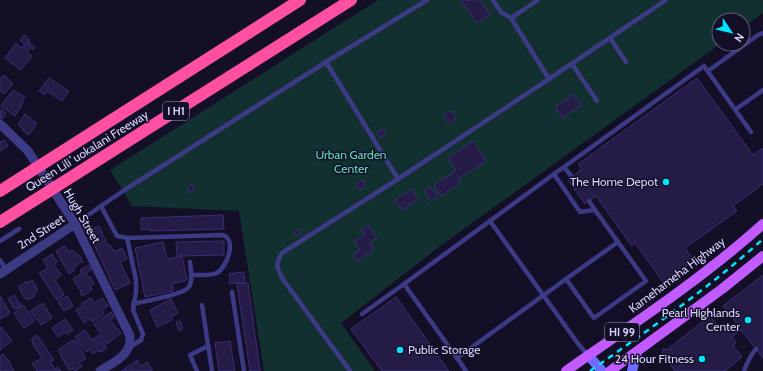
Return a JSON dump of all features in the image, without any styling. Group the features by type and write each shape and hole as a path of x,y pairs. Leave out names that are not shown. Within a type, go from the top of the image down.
{"highway":[{"name":"Queen Liliʻuokalani Freeway","path":"0,191 300,0"},
{"name":"Queen Liliʻuokalani Freeway","path":"0,222 351,0"}],"main road":[{"name":"Kamehameha Highway","path":"566,371 708,270 763,224"},
{"name":"HI 99","path":"610,371 722,289 763,256"},
{"path":"632,371 637,352"},
{"path":"588,356 602,371"}],"street":[{"name":"Hugh Street","path":"0,124 28,150 75,224 127,330 130,340 129,348"},
{"name":"2nd Street","path":"3,272 75,224"},
{"path":"100,371 119,359 129,348"}],"lane":[{"path":"75,224 326,62 427,0"},
{"path":"493,0 501,12 511,18 549,79"},
{"path":"511,18 538,0"},
{"path":"350,371 282,278 277,262 282,253 398,179 666,0"},
{"path":"708,71 763,33"},
{"path":"610,38 626,62"},
{"path":"326,62 398,179"},
{"path":"572,64 597,102"},
{"path":"362,314 704,66 751,132"},
{"path":"736,109 763,90"},
{"path":"564,167 572,177"},
{"path":"554,174 580,212 595,210"},
{"path":"566,279 594,318 646,281 589,201"},
{"path":"101,206 117,236 127,238 226,236 229,242 229,254 219,272 213,274 192,275"},
{"path":"490,221 588,356"},
{"path":"0,241 18,230"},
{"path":"127,238 136,280 133,310 143,334 141,340 129,348"},
{"path":"457,358 618,242"},
{"path":"0,260 3,272"},
{"path":"133,304 186,290 190,286 192,275 190,262"},
{"path":"404,284 466,371"},
{"path":"232,292 244,371"},
{"path":"202,305 212,371"},
{"path":"197,371 190,355 208,346"},
{"path":"744,371 748,360 756,349"}],"green space":[{"name":"Urban Garden Center","path":"378,0 763,0 763,13 751,22 751,12 711,12 711,51 439,247 341,323 375,371 264,371 239,211 132,206 110,170"}],"building":[{"path":"461,0 480,0 490,15 477,23"},
{"path":"24,35 30,40 25,45 20,40"},
{"path":"29,42 35,47 33,50 27,45"},
{"path":"16,43 22,48 24,45 29,49 27,52 32,56 21,70 5,58"},
{"path":"4,75 13,84 4,94 0,91 0,79"},
{"path":"49,78 69,91 62,101 47,91 45,95 39,91"},
{"name":"The Home Depot","path":"697,78 753,155 763,148 763,184 733,206 737,211 685,248 694,261 664,283 635,243 632,246 596,196 585,204 568,180 582,169 578,164"},
{"path":"13,90 25,97 15,116 1,106"},
{"path":"574,94 581,105 562,118 555,107"},
{"path":"1,109 6,113 2,119 0,118"},
{"path":"448,112 452,112 454,113 454,121 448,122 445,119 445,115"},
{"path":"25,114 37,123 29,135 18,125"},
{"path":"383,129 386,134 380,138 377,133"},
{"path":"4,140 8,146 0,151 0,141 1,143"},
{"path":"473,141 486,161 458,179 460,183 441,196 434,185 456,171 448,158"},
{"path":"360,150 364,156 359,159 355,153"},
{"path":"363,180 366,187 360,190 356,184"},
{"path":"191,184 194,191 190,193 188,186"},
{"path":"430,187 437,197 431,201 424,191"},
{"path":"412,189 418,199 402,210 395,200"},
{"path":"223,215 224,229 141,230 141,218"},
{"path":"368,225 377,238 370,243 373,250 357,261 353,255 360,250 354,242 365,235 361,230"},
{"path":"99,226 108,246 110,245 114,252 122,248 127,259 120,262 130,283 115,290 88,231"},
{"path":"300,229 302,232 296,236 294,233"},
{"path":"224,241 224,255 177,256 176,242"},
{"path":"163,242 167,259 182,256 187,280 172,284 173,291 145,297 135,248"},
{"path":"65,246 68,252 72,250 77,255 78,254 83,261 73,268 75,270 69,274 56,251"},
{"path":"52,254 57,262 54,265 61,275 55,280 64,295 57,300 39,273 48,268 43,260"},
{"path":"89,265 92,269 86,273 94,284 90,286 92,290 82,296 81,291 73,279 82,273 80,270"},
{"path":"244,272 245,282 230,284 229,274"},
{"name":"Pearl Highlands Center","path":"763,275 763,358 741,330 732,337 736,343 733,346 742,357 725,371 675,371 667,360 670,358 662,357 663,349 671,350 669,348 710,316 719,328 722,325 727,331 737,324 723,306"},
{"path":"32,280 38,290 34,294 35,296 28,300 27,298 25,299 18,287 27,281 28,283"},
{"path":"248,283 260,371 250,371 237,284"},
{"path":"14,295 21,305 14,309 8,299"},
{"path":"0,296 10,313 1,319 0,318"},
{"path":"67,296 73,306 64,311 58,302"},
{"name":"Public Storage","path":"396,297 449,371 382,371 351,329"},
{"path":"91,298 94,303 102,298 108,306 102,310 104,314 92,322 90,319 84,323 76,310 83,306 81,304"},
{"path":"171,299 178,313 171,317 172,320 157,327 150,310"},
{"path":"43,303 52,318 41,325 30,311"},
{"path":"23,305 34,321 24,328 14,313 18,310 17,308"},
{"path":"111,312 114,317 110,320 121,333 107,344 94,324"},
{"path":"65,319 73,330 58,337 52,328"},
{"path":"180,321 183,329 179,331 176,322"},
{"path":"1,327 12,341 0,350 0,328"},
{"path":"85,330 92,340 99,335 107,348 93,354 90,349 86,352 75,337"},
{"path":"37,335 54,360 50,362 55,369 58,367 61,371 37,371 32,364 42,358 31,339"},
{"path":"73,340 74,342 76,341 86,358 79,363 82,366 75,371 73,368 69,370 58,350"},
{"path":"230,341 235,371 219,371 215,343"},
{"path":"3,354 14,371 0,371 0,356"},
{"path":"137,360 141,366 147,362 152,371 136,371 132,364"},
{"path":"130,365 134,371 121,371"}],"railway":[{"path":"590,371 657,324 722,274 763,239"}],"place":[{"name":"The Home Depot","path":"666,182"},
{"name":"Pearl Highlands Center","path":"748,320"},
{"name":"Public Storage","path":"400,350"},
{"name":"24 Hour Fitness","path":"702,359"}]}
